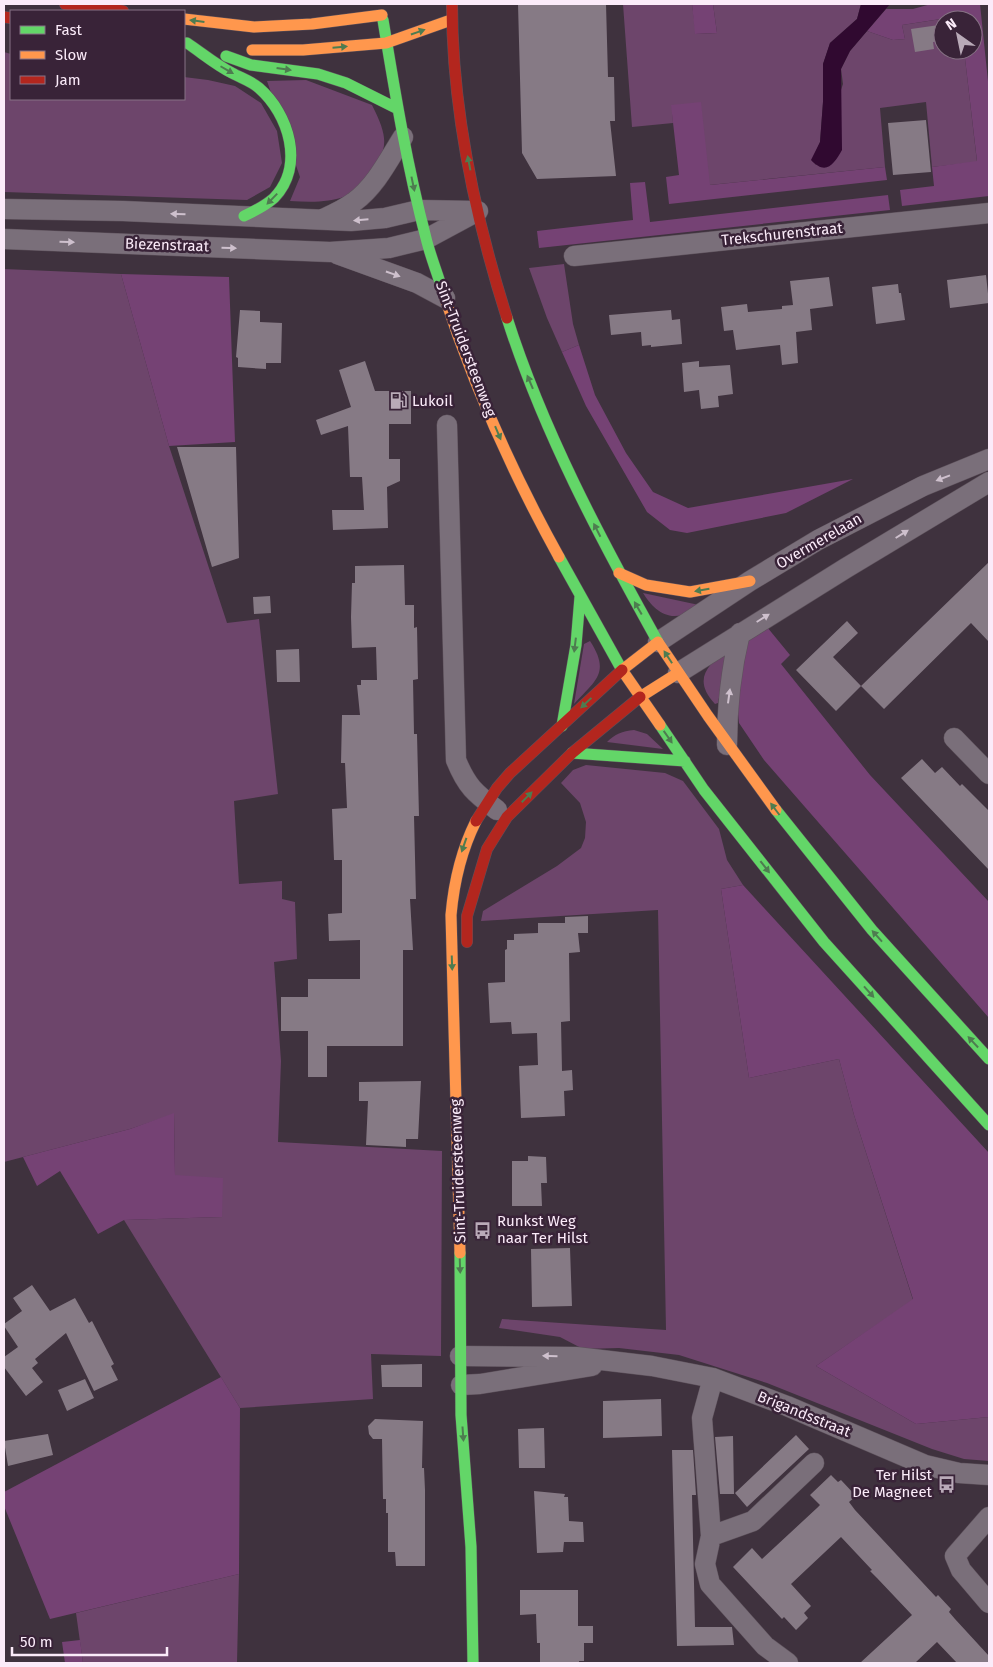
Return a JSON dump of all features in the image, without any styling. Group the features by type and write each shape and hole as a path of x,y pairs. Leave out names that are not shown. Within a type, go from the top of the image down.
{"main road":[{"path":"65,4 115,10"},
{"path":"452,4 451,20 459,111 478,211 493,273 527,375 558,447 619,574 678,673 727,745 800,842 873,931 989,1059"},
{"path":"185,19 254,26 280,26 312,24 385,11"},
{"name":"Sint-Truidersteenweg","path":"385,11 386,43 403,136 426,239 445,298 479,388 515,471 580,597 622,670 704,790 824,942 989,1125"},
{"path":"280,26 312,12"},
{"path":"422,18 451,20"},
{"path":"185,43 263,51 303,50 386,43 451,20"},
{"path":"185,43 251,65 318,74 332,78 354,86 398,109"},
{"path":"185,43 227,71 254,84 275,106 288,128 290,154 288,174 283,186 274,199 262,209 244,216"},
{"path":"619,574 646,585 690,592 750,581"},
{"path":"562,726 576,645 580,597"},
{"name":"Sint-Truidersteenweg","path":"473,1663 471,1547 461,1415 474,1370 461,1286 451,907 456,868 467,837 487,802 509,774 622,670 658,642"},
{"path":"468,956 468,916 486,849 507,818 572,753 640,697 678,673"},
{"path":"572,753 685,761"},
{"name":"Sint-Truidersteenweg","path":"468,1105 469,1260 472,1279"},
{"name":"Sint-Truidersteenweg","path":"471,1547 477,1470"}],"street":[{"path":"321,220 354,202 369,189 380,175 403,136"},
{"path":"4,208 294,217 352,221 385,218 419,210 478,211"},
{"name":"Biezenstraat","path":"4,239 330,252 389,248 426,239 478,211"},
{"name":"Trekschurenstraat","path":"574,256 989,212"},
{"name":"Biezenstraat","path":"330,252 402,277 445,298"},
{"path":"447,425 456,760 465,781 478,796 507,818"},
{"name":"Overmerelaan","path":"658,642 750,581 818,540 897,498 989,460"},
{"path":"678,673 740,633 989,482"},
{"path":"727,745 727,707 735,651 740,633"},
{"path":"954,738 989,774"},
{"name":"Brigandsstraat","path":"474,1370 576,1356 652,1366 713,1378 787,1406 925,1465 959,1473 989,1475"},
{"name":"Brigandsstraat","path":"474,1370 616,1362"},
{"path":"713,1378 702,1418 711,1536 705,1564 710,1584 765,1646 788,1663"},
{"path":"711,1536 753,1521 814,1463"},
{"path":"989,1517 955,1556 961,1570 989,1603"}],"shaded area":[{"path":"623,4 692,4 696,34 717,33 713,4 861,4 857,19 830,43 823,64 820,142 812,160 816,165 843,84 841,69 850,51 867,31 893,40 905,39 902,25 933,20 933,60 965,60 977,162 932,167 926,102 880,108 885,167 709,185 672,105 673,123 632,127"},
{"path":"692,4 713,4 717,33 695,34"},
{"path":"861,4 890,4 850,51 841,69 842,150 833,164 825,168 816,165 811,160 820,142 823,64 830,43 857,19"},
{"path":"931,4 980,4 981,10 933,10 933,20 902,25 905,39 893,40 867,31 886,9 913,9"},
{"path":"983,33 989,91 989,196 902,206 900,190 934,186 932,167 977,161 965,60 983,60"},
{"path":"4,52 10,54 10,100 185,100 185,77 235,86 261,103 277,131 282,163 270,187 247,200 4,192"},
{"path":"306,80 372,105 382,128 384,145 378,162 355,190 347,196 325,201 290,201 300,177 267,81"},
{"path":"701,102 710,185 885,167 887,180 669,204 666,177 679,175 671,105"},
{"path":"645,182 650,222 888,195 890,210 539,248 537,231 633,220 630,183"},
{"path":"564,264 573,324 579,345 562,352 547,318 529,268"},
{"path":"4,269 121,274 169,446 227,623 259,619 278,794 234,801 239,884 282,881 282,899 295,902 297,959 274,962 281,1061 278,1142 442,1151 441,1356 371,1354 373,1399 240,1408 124,1220 222,1217 175,1175 174,1114 130,1129 4,1162"},
{"path":"121,274 229,277 235,442 169,446"},
{"path":"579,345 595,395 626,453 653,492 688,508 853,479 786,513 687,533 670,530 647,512 586,406 562,352"},
{"path":"643,593 699,605 684,614 669,616 654,607"},
{"path":"767,627 790,655 781,664 870,775 989,902 989,1018 764,760 739,723 736,696 749,636"},
{"path":"590,641 596,652 600,669 594,682 574,704 584,644"},
{"path":"728,649 718,703 715,704 705,688 705,674 714,661"},
{"path":"634,730 647,734 663,749 607,742 619,733"},
{"path":"586,765 665,773 683,781 719,829 727,860 743,885 721,889 749,1078 839,1059 854,1115 913,1300 816,1366 916,1424 989,1417 989,1461 964,1459 932,1449 767,1383 679,1355 619,1348 583,1349 560,1337 499,1328 502,1319 666,1330 658,910 481,921 483,911 557,866 581,848 585,838 586,822 580,803 561,783 573,770"},
{"path":"743,885 989,1153 989,1417 916,1424 816,1366 913,1299 854,1115 839,1059 749,1078 721,889"},
{"path":"174,1113 175,1175 223,1178 222,1217 124,1220 98,1234 60,1171 37,1186 23,1157 130,1129"},
{"path":"221,1377 240,1408 239,1574 50,1619 4,1506 4,1492"},
{"path":"239,1574 237,1663 83,1663 76,1613"},
{"path":"80,1640 83,1663 65,1663 62,1642"}],"building":[{"path":"518,4 606,4 608,77 614,77 615,121 610,121 616,176 537,179 522,153"},
{"path":"933,26 933,49 915,52 911,29"},
{"path":"926,120 931,172 893,175 888,123"},
{"path":"986,275 989,303 950,308 947,280"},
{"path":"829,277 833,306 810,309 812,330 796,332 798,363 782,365 780,345 736,350 733,330 724,331 721,307 747,304 748,312 782,309 782,306 793,305 790,281"},
{"path":"898,284 905,320 876,324 872,287"},
{"path":"240,310 260,311 260,322 282,323 281,363 266,363 266,369 238,367 238,358 236,357"},
{"path":"671,310 672,320 680,319 682,344 642,346 641,332 611,335 609,315"},
{"path":"365,361 375,391 411,391 411,424 389,424 389,459 400,459 400,481 387,487 388,528 333,530 332,510 364,510 362,477 350,477 348,426 321,435 316,420 351,407 339,370"},
{"path":"699,361 699,367 730,365 733,394 718,396 719,407 701,409 699,390 684,392 682,363"},
{"path":"177,447 236,447 239,558 212,567"},
{"path":"989,562 989,642 971,623 884,709 861,686"},
{"path":"404,565 405,605 414,605 414,628 417,627 418,679 413,680 414,734 417,734 419,816 414,816 416,899 410,899 413,950 403,950 403,1046 327,1046 327,1077 308,1077 308,1031 281,1031 281,997 308,997 308,979 360,979 360,940 329,941 328,914 342,913 342,860 334,860 332,809 347,808 345,763 341,763 342,715 360,715 357,685 361,685 361,680 377,680 376,647 352,648 352,583 355,583 355,566"},
{"path":"270,596 271,613 254,614 253,597"},
{"path":"847,621 858,633 833,657 861,686 836,711 796,670"},
{"path":"299,649 300,682 277,682 276,650"},
{"path":"922,759 935,773 942,767 960,786 962,784 989,811 989,870 901,778"},
{"path":"588,916 588,933 578,933 580,952 569,953 570,1021 561,1022 562,1071 572,1070 573,1090 564,1091 565,1116 521,1118 519,1066 538,1065 537,1033 512,1034 511,1022 490,1023 488,983 505,982 505,950 507,949 507,940 514,940 514,934 538,933 538,923 565,923 565,917"},
{"path":"421,1081 418,1139 406,1139 406,1147 366,1145 368,1101 359,1101 359,1082"},
{"path":"528,1156 546,1157 547,1183 541,1183 542,1206 512,1206 512,1161 528,1161"},
{"path":"570,1248 572,1306 532,1307 531,1249"},
{"path":"32,1285 50,1311 75,1298 89,1323 92,1321 114,1364 111,1366 118,1380 94,1391 66,1333 35,1359 38,1363 32,1368 43,1382 26,1396 4,1367 4,1357 18,1347 4,1324 22,1311 13,1298"},
{"path":"422,1364 422,1387 382,1387 381,1365"},
{"path":"85,1379 94,1398 67,1411 58,1390"},
{"path":"661,1399 662,1436 603,1438 603,1401"},
{"path":"375,1419 423,1421 422,1468 424,1468 425,1490 425,1566 396,1566 395,1552 388,1552 388,1513 386,1513 386,1499 383,1499 382,1439 373,1439 369,1434 368,1426"},
{"path":"544,1428 545,1468 519,1468 518,1429"},
{"path":"48,1434 53,1455 8,1466 4,1441"},
{"path":"796,1435 809,1449 747,1507 735,1493"},
{"path":"733,1436 734,1494 720,1494 715,1437"},
{"path":"672,1450 693,1450 696,1495 692,1495 695,1627 732,1627 734,1645 677,1646"},
{"path":"831,1475 838,1482 841,1480 856,1496 849,1502 855,1510 936,1597 938,1595 951,1609 949,1612 989,1656 989,1663 957,1663 937,1642 915,1663 860,1663 912,1615 841,1537 791,1584 811,1606 804,1613 808,1618 796,1630 784,1617 782,1619 733,1567 752,1548 762,1559 817,1508 820,1505 810,1495"},
{"path":"534,1491 565,1494 564,1497 568,1497 569,1521 583,1522 584,1542 564,1542 563,1552 537,1553"},
{"path":"520,1590 578,1590 578,1626 593,1626 593,1643 584,1643 584,1661 579,1661 579,1663 540,1663 540,1643 537,1643 536,1614 520,1615"}],"traffic: fast":[{"path":"383,20 407,157 428,244 442,289"},
{"path":"187,43 220,66 259,88 270,99 285,126 291,156 289,171 283,185 271,201 244,216"},
{"path":"226,56 251,65 318,74 346,83 398,109"},
{"path":"507,318 521,360 555,443 594,524 658,642"},
{"path":"559,557 622,670"},
{"path":"562,726 576,645 580,597"},
{"path":"660,725 704,790 824,942 989,1125"},
{"path":"572,753 685,761"},
{"path":"776,810 872,930 989,1059"},
{"path":"460,1253 461,1415 471,1547 473,1663"}],"traffic: slow":[{"path":"185,19 254,27 312,24 382,15"},
{"path":"386,43 451,20"},
{"path":"252,50 303,50 386,43"},
{"path":"442,289 453,323 494,426 525,493 559,557"},
{"path":"619,573 646,585 690,592 750,581"},
{"path":"660,725 622,670 658,642 708,716 776,810"},
{"path":"640,697 678,673"},
{"path":"460,1253 451,915 459,866 476,821"}],"traffic: jam":[{"path":"65,4 115,10"},
{"path":"452,4 456,84 468,163 485,241 507,318"},
{"path":"4,17 10,18"},
{"path":"476,821 497,788 510,773 622,670"},
{"path":"467,942 467,916 487,849 507,817 572,753 640,697"}],"place":[{"name":"Lukoil","path":"398,401"},
{"name":"Runkst Weg naar Ter Hilst","path":"483,1230"},
{"name":"Ter Hilst De Magneet","path":"946,1484"}]}
